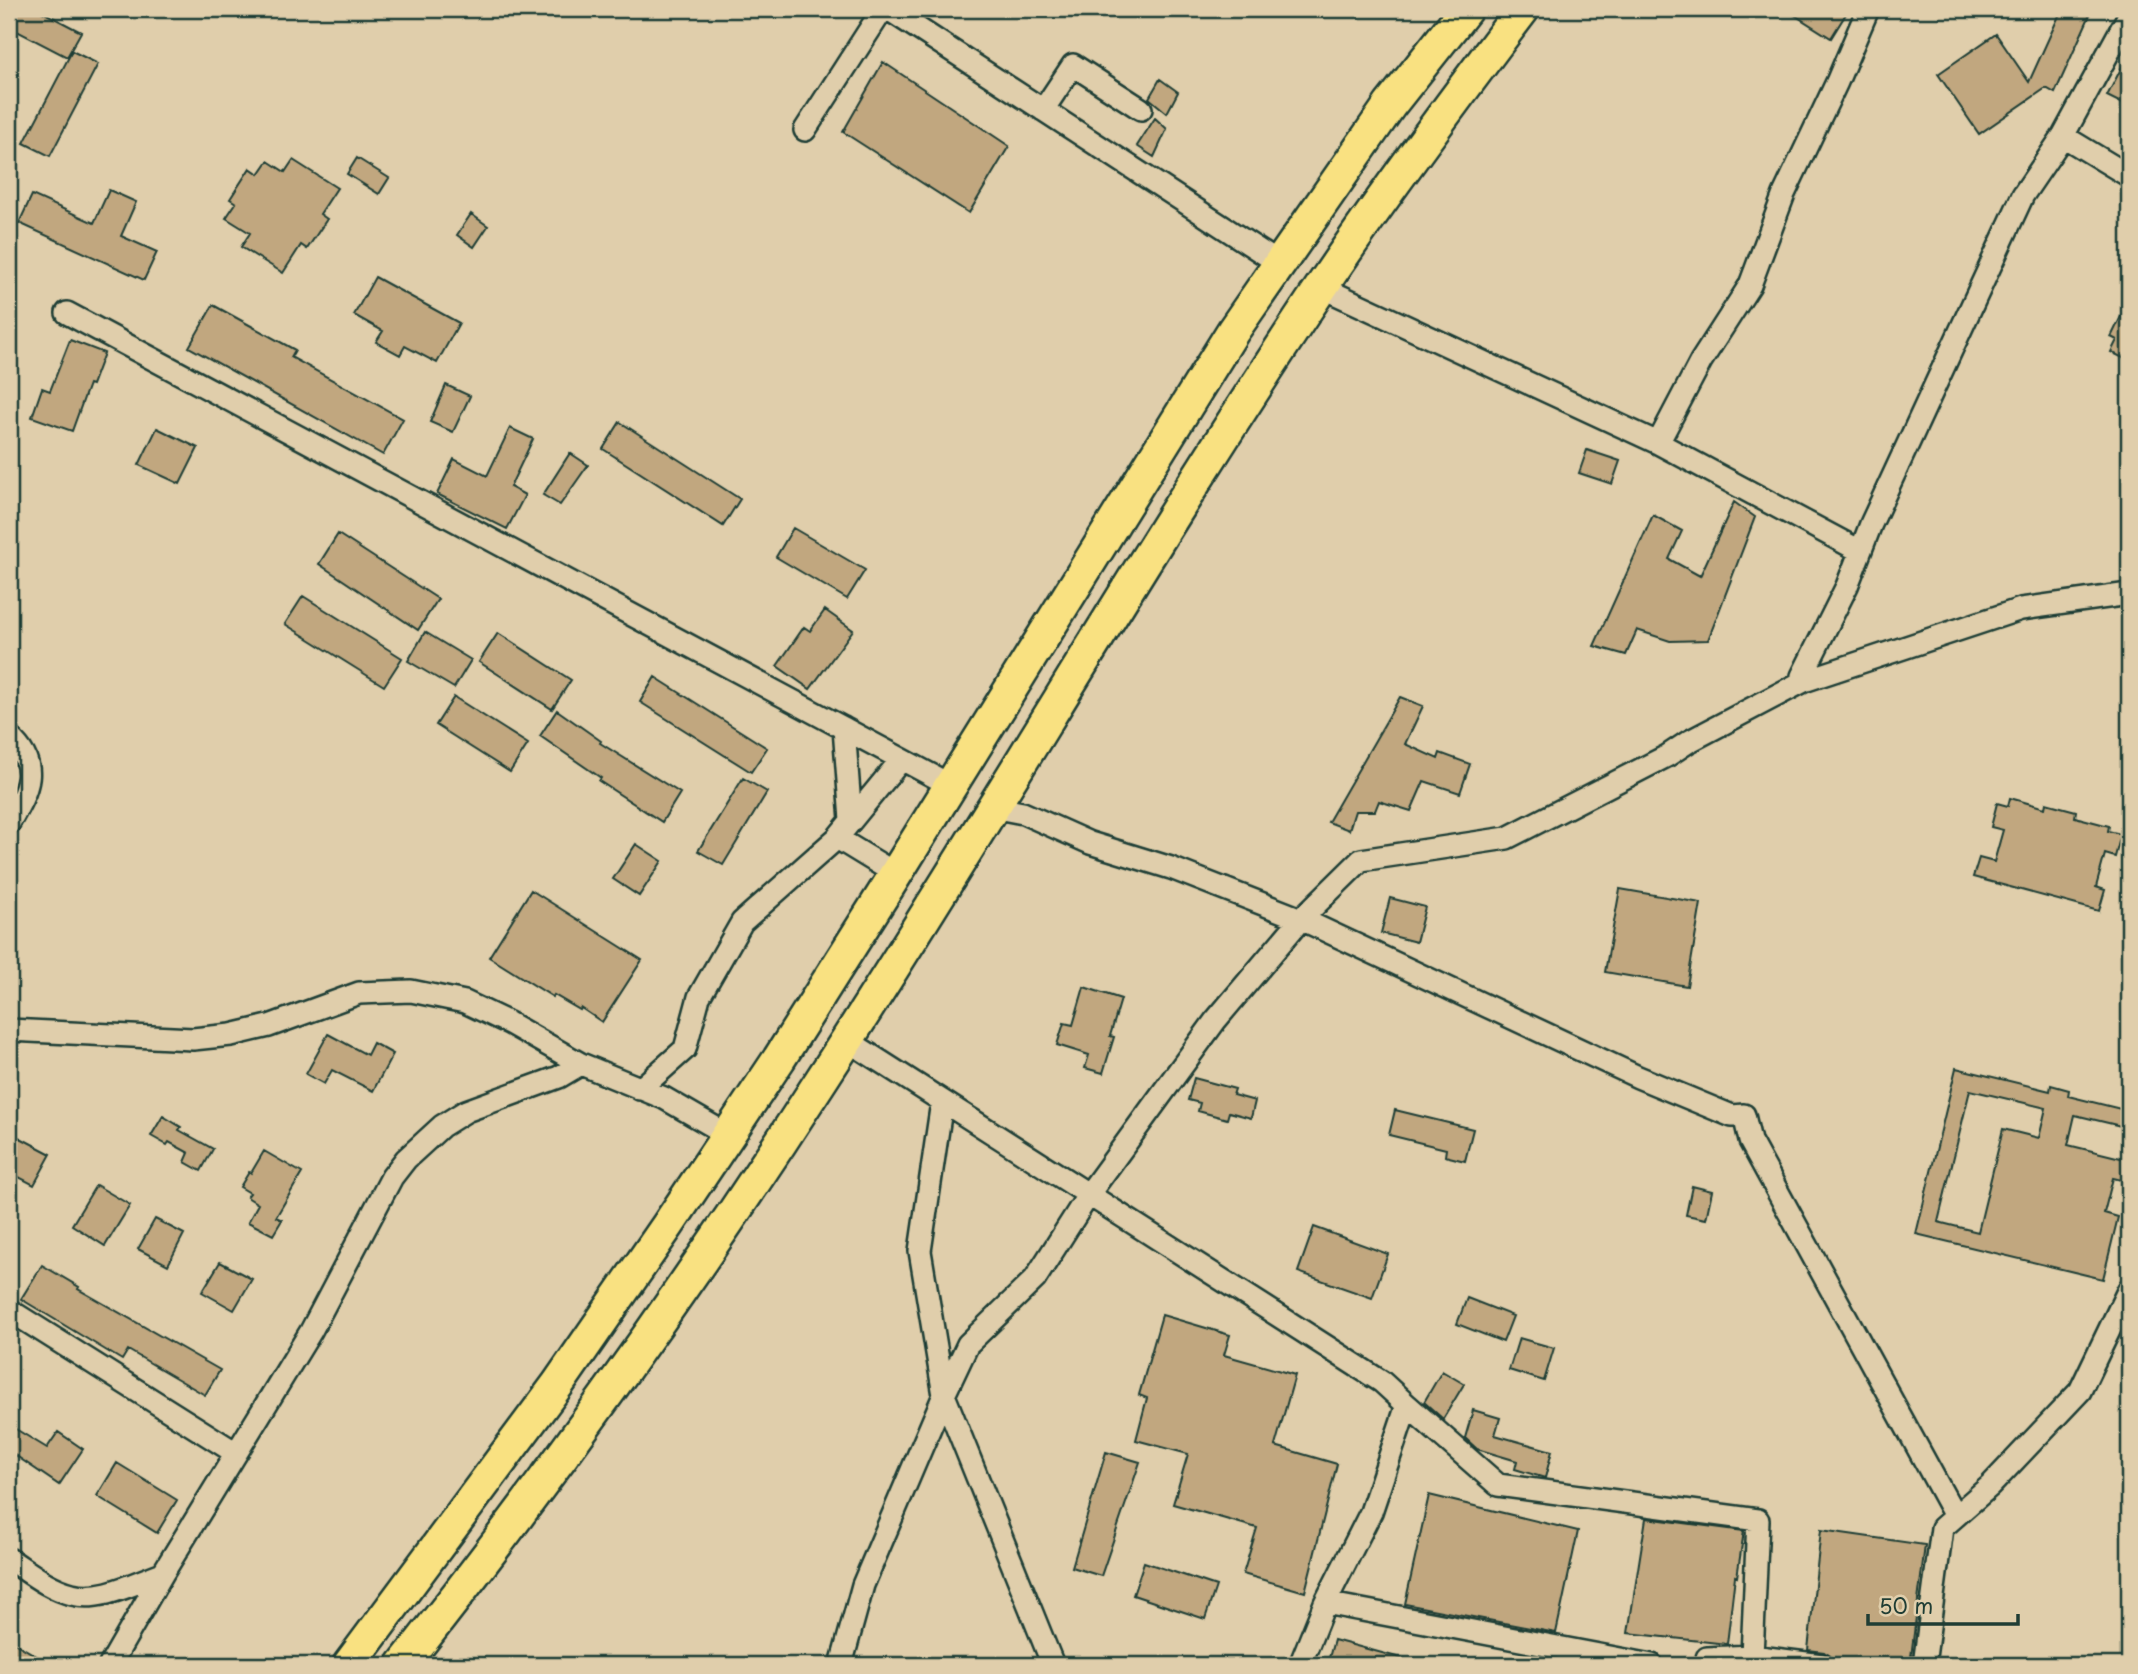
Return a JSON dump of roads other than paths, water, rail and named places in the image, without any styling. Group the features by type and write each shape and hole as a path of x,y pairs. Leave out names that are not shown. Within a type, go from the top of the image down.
{"highway":[{"path":"349,1665 558,1384 728,1135 892,879 1233,331 1390,105 1466,9"},
{"path":"403,1665 596,1412 707,1252 846,1040 1321,287 1429,133 1523,9"},
{"path":"1233,331 1275,358"},
{"path":"892,879 929,909"}],"street":[{"path":"804,130 885,9 1280,264"},
{"path":"1658,443 1701,361 1750,285 1784,194 1868,9"},
{"path":"1804,681 1802,676 1847,586 1860,551 2023,195 2063,136 2129,15"},
{"path":"1043,110 1073,65 1142,109"},
{"path":"2063,136 2129,176"},
{"path":"1321,287 1658,443 1860,551"},
{"path":"66,313 950,785"},
{"path":"841,1665 863,1584 968,1345 1035,1279 1088,1196 1216,1021 1301,919 1361,860 1507,838 1667,756 1688,742 1804,681 2021,609 2129,594"},
{"path":"844,729 851,820"},
{"path":"9,737 22,748 29,781 9,823"},
{"path":"640,1089 685,1049 699,998 742,922 837,838 901,760"},
{"path":"992,807 1023,813 1090,843 1171,868 1301,919 1638,1077 1732,1116 1744,1115 1750,1141 1955,1516"},
{"path":"837,838 892,879"},
{"path":"9,1030 193,1039 231,1035 269,1026 359,992 411,991 465,1002 581,1063 664,1098 728,1135"},
{"path":"846,1040 1382,1382 1498,1485 1758,1520 1752,1656"},
{"path":"110,1665 311,1331 383,1190 406,1159 442,1126 466,1111 559,1077 581,1063"},
{"path":"942,1102 920,1251 944,1395 1053,1665"},
{"path":"1924,1665 1942,1528 1990,1486 2080,1391 2129,1289"},
{"path":"9,1310 236,1453"},
{"path":"1300,1665 1325,1603 1371,1512 1408,1405"},
{"path":"9,1559 48,1585 75,1595 102,1594 163,1573"},
{"path":"1325,1603 1653,1665"},
{"path":"1705,1665 1707,1658 1752,1656 1822,1665"}]}
